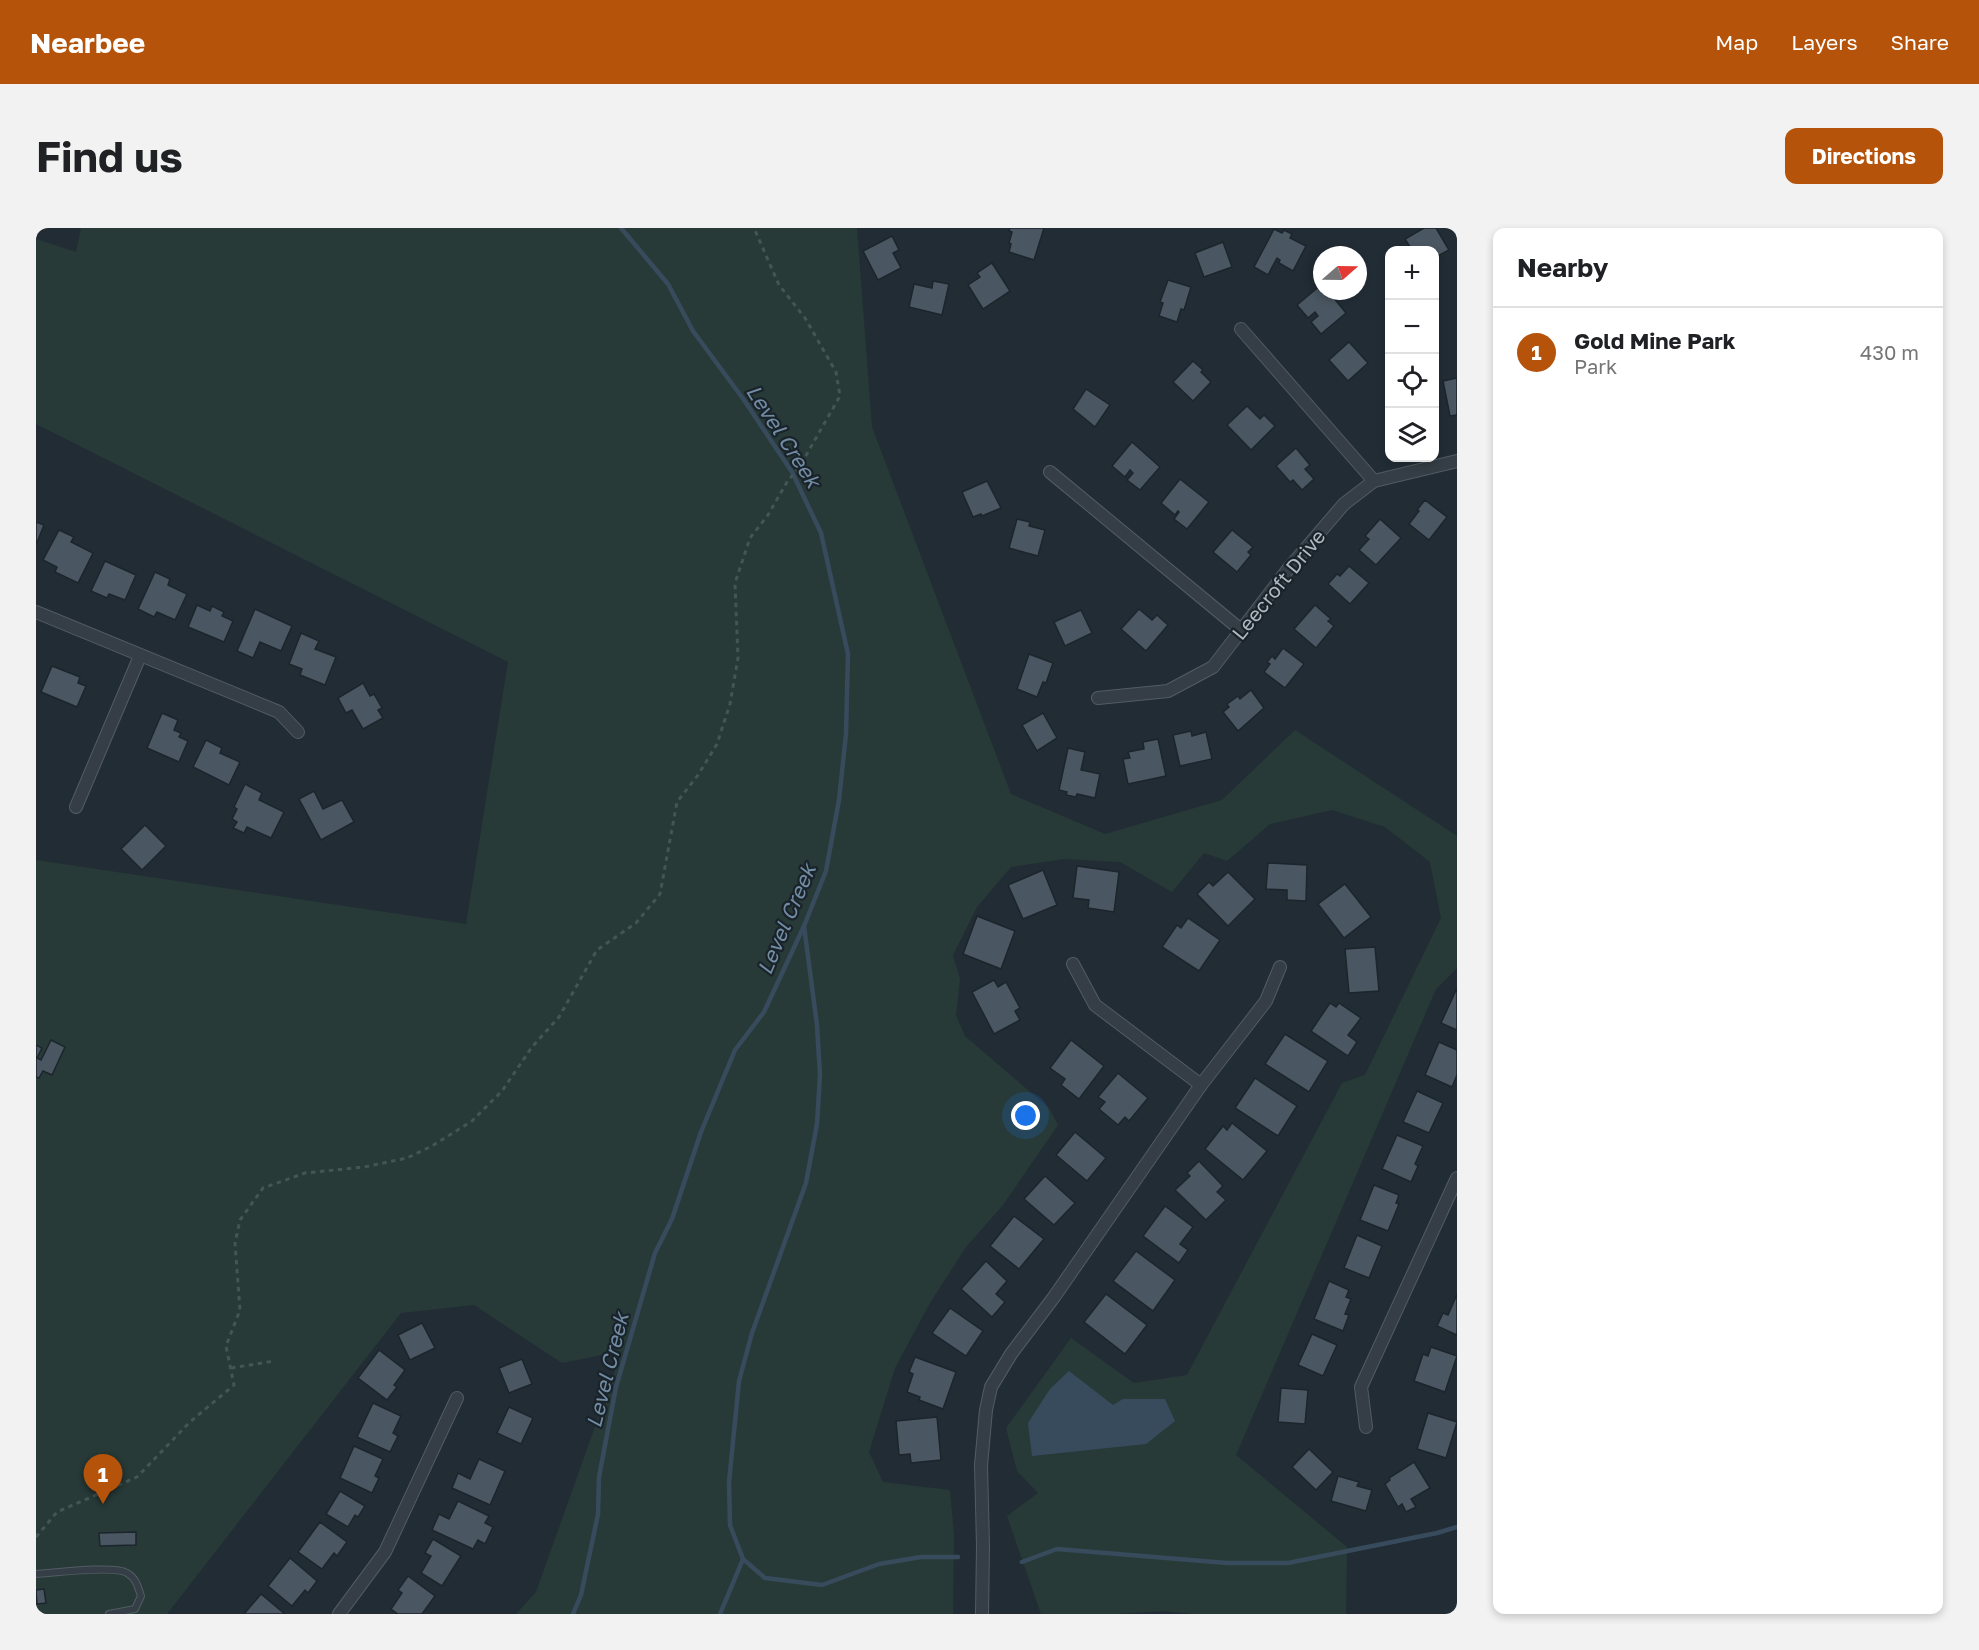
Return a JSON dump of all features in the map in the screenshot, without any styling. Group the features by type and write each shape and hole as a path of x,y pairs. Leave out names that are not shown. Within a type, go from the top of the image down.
{"street":[{"path":"1241,329 1374,481"},
{"name":"Leecroft Drive","path":"1098,698 1168,691 1213,667 1289,567 1344,504 1374,481 1457,461"},
{"path":"1050,472 1241,630"},
{"path":"36,612 279,712 298,732"},
{"path":"76,807 140,656"},
{"path":"1073,964 1095,1005 1201,1085"},
{"path":"982,1614 981,1465 986,1410 991,1387 1011,1354 1061,1288 1201,1085 1266,1001 1280,967"},
{"path":"1366,1427 1362,1387 1457,1178"},
{"path":"339,1614 385,1552 457,1398"}],"lane":[{"path":"36,1574 125,1571 136,1580 141,1596 135,1609 109,1614"}],"path":[{"path":"36,1537 57,1512 137,1477 190,1422 234,1385 226,1346 240,1310 235,1243 240,1220 262,1188 306,1173 363,1167 407,1158 432,1146 472,1121 502,1091 532,1047 560,1017 597,950 636,923 660,894 677,802 698,775 717,744 730,704 738,658 735,583 750,538 800,466 840,396 836,372 806,318 779,285 754,228"},
{"path":"231,1368 275,1361"}],"green space":[{"path":"81,228 857,228 872,427 1011,794 1105,834 1222,800 1295,730 1457,836 1457,968 1436,989 1236,1455 1347,1547 1346,1614 1193,1614 1163,1611 1118,1614 1041,1614 1007,1516 1038,1493 1017,1471 1006,1428 1071,1338 1134,1383 1187,1375 1342,1083 1365,1075 1441,918 1430,862 1385,827 1332,810 1270,824 1227,861 1204,853 1172,892 1120,862 1064,859 1011,867 977,907 953,955 960,979 956,1015 965,1036 1049,1108 1058,1125 1003,1205 966,1247 930,1303 895,1368 869,1452 883,1482 950,1490 954,1535 953,1614 516,1614 536,1592 622,1351 562,1363 474,1305 401,1313 167,1614 36,1614 36,860 466,924 508,662 36,424 36,239 76,252"}],"water":[{"path":"1069,1371 1113,1405 1123,1399 1165,1399 1175,1421 1146,1444 1032,1456 1028,1423 1050,1389"}],"building":[{"path":"1010,228 1044,228 1034,260 1009,252 1012,232 1009,231"},
{"path":"1424,228 1436,228 1449,250 1439,255 1439,246 1409,246 1405,239"},
{"path":"1274,229 1292,234 1290,238 1306,246 1293,271 1279,263 1280,260 1277,258 1268,275 1254,267"},
{"path":"892,236 899,250 893,253 901,268 878,280 863,251"},
{"path":"1223,242 1232,267 1204,277 1195,253"},
{"path":"992,263 1010,291 983,309 968,285 980,277 977,273"},
{"path":"1168,280 1191,287 1184,310 1181,309 1177,322 1159,316 1163,303 1160,302"},
{"path":"933,281 949,284 942,315 909,307 914,284 932,288"},
{"path":"1313,292 1313,300 1335,300 1346,313 1321,334 1311,322 1318,316 1315,312 1308,318 1297,305"},
{"path":"1349,342 1368,363 1348,381 1329,360"},
{"path":"1193,361 1211,382 1193,401 1173,382"},
{"path":"1457,378 1457,415 1450,416 1443,381"},
{"path":"1086,389 1110,405 1095,427 1073,409"},
{"path":"1247,406 1260,419 1264,415 1275,426 1251,450 1227,425"},
{"path":"1132,442 1160,467 1140,490 1127,480 1133,473 1130,470 1125,477 1112,466"},
{"path":"1296,448 1310,465 1305,469 1314,479 1302,490 1293,480 1290,482 1276,466"},
{"path":"1180,479 1209,502 1187,529 1174,519 1178,511 1175,515 1161,503"},
{"path":"987,481 1001,508 982,516 981,514 973,517 962,492"},
{"path":"1425,500 1447,517 1429,540 1409,524"},
{"path":"1017,519 1030,522 1029,526 1045,530 1038,556 1009,548"},
{"path":"1380,519 1401,538 1376,565 1359,550 1369,539 1365,536"},
{"path":"36,522 44,525 36,545"},
{"path":"59,530 74,537 71,542 93,553 78,583 55,572 57,567 43,560"},
{"path":"1232,530 1253,547 1248,552 1251,555 1237,572 1213,552"},
{"path":"105,561 136,575 125,600 109,594 107,598 91,591"},
{"path":"1349,566 1369,583 1350,604 1328,584"},
{"path":"155,572 170,579 168,585 187,594 175,620 157,612 154,617 138,609"},
{"path":"197,605 210,611 212,606 224,612 222,616 233,621 224,642 188,627"},
{"path":"1315,605 1331,619 1328,621 1334,626 1316,648 1294,629"},
{"path":"255,609 292,626 281,651 260,642 253,658 237,651"},
{"path":"1139,609 1152,620 1157,615 1168,625 1146,651 1121,629"},
{"path":"1081,610 1092,633 1065,646 1054,622"},
{"path":"301,633 319,641 315,649 336,657 325,685 300,675 302,669 289,664"},
{"path":"1283,648 1304,664 1285,688 1264,672 1270,664 1267,662 1272,656 1275,659"},
{"path":"1029,654 1053,663 1046,683 1043,682 1037,697 1017,689"},
{"path":"52,666 80,677 78,683 86,686 77,707 41,692"},
{"path":"363,683 370,696 374,694 382,708 378,710 383,718 363,729 352,710 346,713 338,698"},
{"path":"1251,690 1264,708 1238,731 1223,712 1229,707 1227,704 1238,696 1240,699"},
{"path":"162,713 178,720 174,730 181,733 179,737 188,741 179,762 147,748"},
{"path":"1043,713 1057,738 1037,751 1022,725"},
{"path":"1191,731 1192,736 1206,732 1212,759 1180,766 1173,735"},
{"path":"1158,739 1166,776 1128,784 1123,759 1130,758 1128,752 1144,749 1143,742"},
{"path":"206,740 222,748 220,753 240,762 229,785 193,767"},
{"path":"1068,748 1085,752 1081,770 1100,774 1095,798 1077,794 1076,797 1066,795 1067,792 1059,790"},
{"path":"245,784 262,793 259,800 284,812 271,838 247,827 244,833 233,828 237,822 232,819 237,809 234,807"},
{"path":"314,791 323,809 342,800 354,822 321,840 299,799"},
{"path":"145,825 166,846 142,870 121,849"},
{"path":"1268,863 1307,865 1306,901 1287,900 1287,890 1266,889"},
{"path":"1077,866 1119,872 1114,912 1088,908 1089,900 1073,898"},
{"path":"1043,870 1057,905 1023,919 1008,885"},
{"path":"1228,872 1255,899 1228,926 1197,894 1209,882 1213,886"},
{"path":"1345,884 1371,917 1344,938 1318,904"},
{"path":"977,916 1015,931 1001,969 963,954"},
{"path":"1188,918 1220,940 1199,971 1162,947 1177,925 1181,928"},
{"path":"1375,947 1379,991 1349,993 1345,949"},
{"path":"994,980 998,987 1006,982 1020,1008 1015,1011 1020,1020 994,1034 972,992"},
{"path":"1457,988 1457,1030 1441,1023"},
{"path":"1330,1003 1336,1007 1339,1003 1361,1018 1348,1035 1357,1042 1348,1056 1311,1031"},
{"path":"1285,1034 1328,1061 1309,1092 1265,1064"},
{"path":"51,1040 65,1047 52,1075 43,1071 39,1078 36,1077 36,1045 42,1048 37,1058 41,1060"},
{"path":"1071,1040 1104,1066 1079,1099 1061,1085 1065,1079 1050,1068"},
{"path":"1439,1042 1457,1050 1457,1075 1452,1087 1425,1075"},
{"path":"1118,1073 1148,1098 1129,1121 1125,1117 1118,1125 1099,1109 1105,1102 1098,1097"},
{"path":"1255,1078 1297,1106 1278,1136 1235,1108"},
{"path":"1417,1091 1443,1103 1429,1133 1403,1122"},
{"path":"1232,1123 1267,1151 1243,1180 1205,1149 1223,1126 1227,1130"},
{"path":"1075,1132 1106,1158 1087,1181 1056,1155"},
{"path":"1397,1135 1423,1146 1415,1164 1418,1166 1411,1182 1382,1169"},
{"path":"1199,1161 1223,1186 1217,1192 1226,1200 1206,1220 1175,1190 1190,1176 1187,1173"},
{"path":"1045,1176 1075,1203 1054,1225 1024,1199"},
{"path":"1374,1185 1399,1195 1396,1203 1399,1204 1388,1231 1360,1220"},
{"path":"1165,1206 1193,1227 1180,1244 1188,1250 1179,1263 1143,1236"},
{"path":"1014,1216 1044,1239 1019,1269 990,1246"},
{"path":"1357,1235 1382,1246 1369,1278 1344,1268"},
{"path":"1136,1251 1175,1280 1153,1311 1113,1281"},
{"path":"986,1261 1007,1281 996,1294 1005,1302 992,1317 961,1289"},
{"path":"1329,1281 1349,1290 1346,1297 1351,1299 1345,1314 1349,1315 1343,1331 1314,1319"},
{"path":"1106,1294 1147,1325 1125,1354 1084,1322"},
{"path":"1457,1294 1457,1335 1437,1326 1443,1313 1448,1315"},
{"path":"950,1308 983,1331 966,1356 932,1333"},
{"path":"422,1323 435,1348 410,1360 398,1335"},
{"path":"1312,1334 1337,1345 1323,1376 1298,1365"},
{"path":"1431,1347 1457,1356 1445,1392 1414,1381 1423,1354 1428,1356"},
{"path":"379,1350 405,1370 394,1385 397,1387 387,1400 358,1378"},
{"path":"915,1357 956,1372 943,1409 919,1400 920,1397 907,1392 913,1374 909,1372"},
{"path":"522,1359 532,1384 509,1393 499,1368"},
{"path":"1281,1388 1308,1390 1305,1424 1278,1422"},
{"path":"373,1403 401,1416 393,1433 398,1436 390,1452 357,1437"},
{"path":"509,1407 533,1418 521,1444 497,1433"},
{"path":"1428,1413 1457,1422 1446,1458 1417,1449"},
{"path":"937,1417 941,1460 911,1463 910,1454 899,1455 896,1421"},
{"path":"354,1446 383,1459 375,1476 379,1478 372,1493 340,1478"},
{"path":"1309,1449 1333,1472 1316,1490 1292,1467"},
{"path":"479,1459 505,1471 490,1505 452,1488 458,1473 470,1479"},
{"path":"1414,1462 1430,1488 1411,1499 1416,1507 1406,1512 1402,1504 1398,1507 1385,1484 1390,1480 1389,1478"},
{"path":"1338,1476 1359,1482 1357,1486 1372,1490 1366,1511 1331,1501"},
{"path":"340,1491 365,1506 358,1517 355,1515 348,1527 326,1514"},
{"path":"458,1501 489,1516 485,1523 493,1527 485,1544 478,1540 473,1549 432,1530 439,1514 449,1519"},
{"path":"320,1522 347,1542 337,1556 334,1553 322,1569 298,1552"},
{"path":"136,1532 136,1545 100,1546 99,1533"},
{"path":"433,1539 461,1556 442,1586 421,1573 431,1556 425,1553"},
{"path":"290,1558 317,1581 308,1593 305,1590 292,1606 268,1586"},
{"path":"408,1576 435,1596 422,1614 398,1614 391,1609 402,1593 398,1590"},
{"path":"44,1589 46,1603 37,1604 36,1590"},
{"path":"261,1594 285,1614 244,1614"}],"waterway":[{"name":"Level Creek","path":"573,1614 581,1595 598,1514 599,1477 616,1387 655,1253 672,1219 701,1132 735,1050 764,1012 804,926 826,871 839,800 846,734 848,654 821,533 792,472 744,400 693,331 668,284 621,228"},
{"path":"804,926 817,1025 820,1075 817,1124 806,1183 752,1333 739,1381 729,1482 730,1525 743,1559 765,1578 822,1585 879,1564 921,1557 958,1557"},
{"path":"1022,1562 1057,1549 1227,1563 1288,1563 1457,1527"},
{"path":"720,1614 743,1559"}],"place":[{"name":"Gold Mine Park","path":"103,1504"}]}
